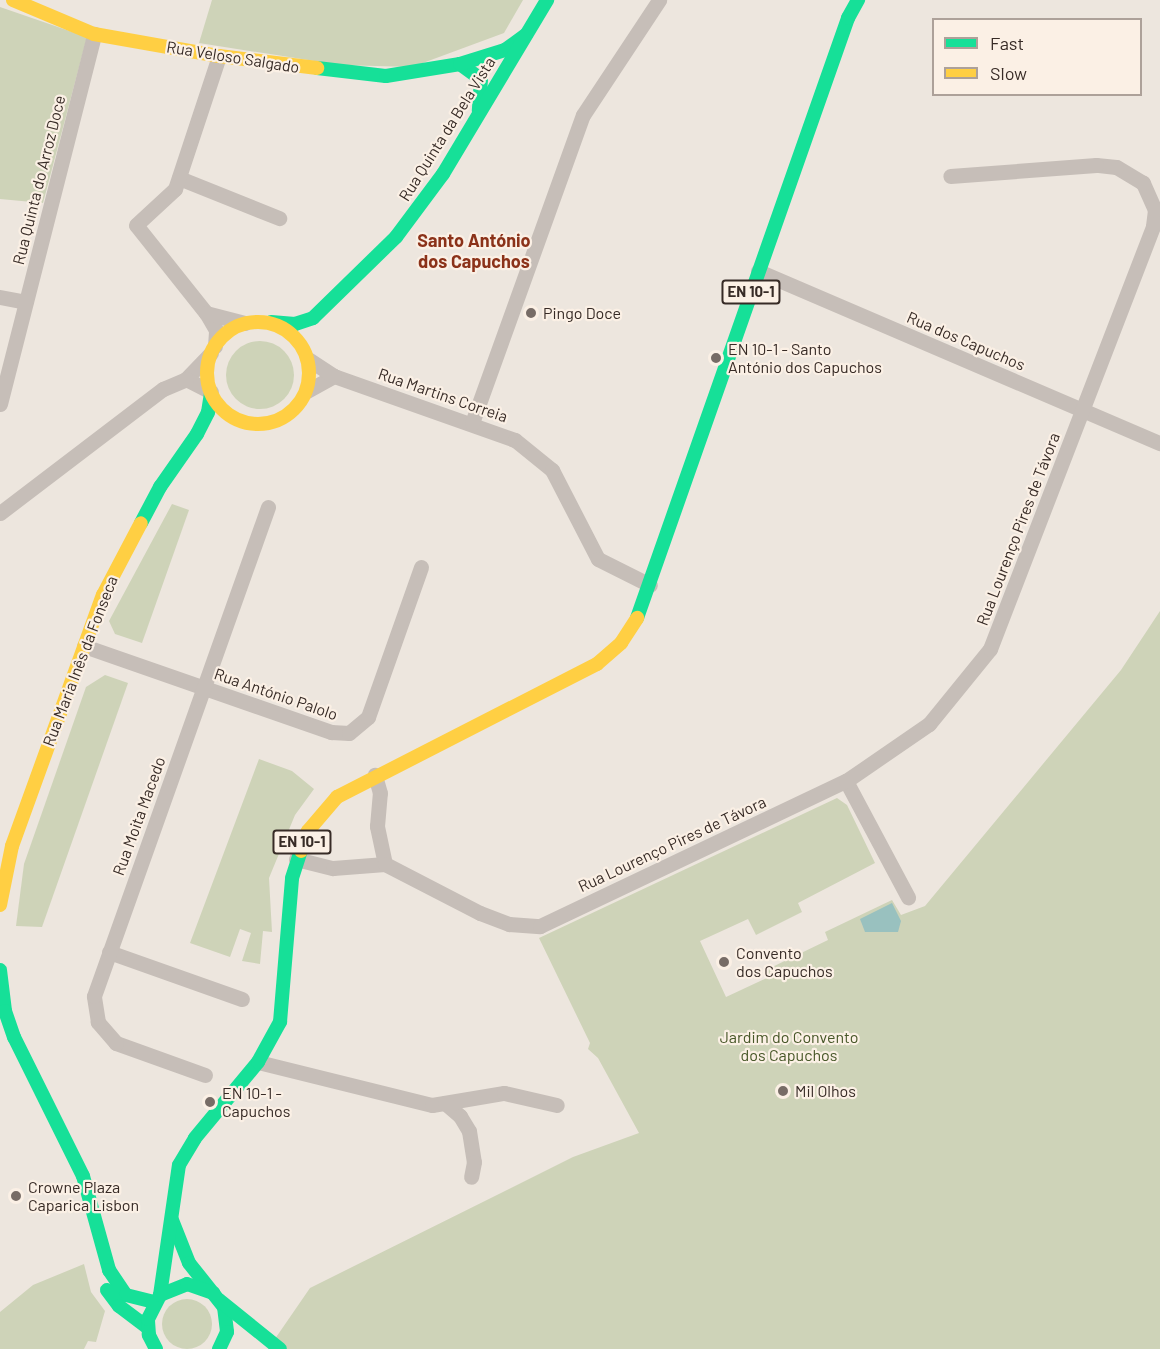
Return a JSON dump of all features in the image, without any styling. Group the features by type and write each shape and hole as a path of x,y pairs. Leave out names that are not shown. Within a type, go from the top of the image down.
{"street":[{"name":"Rua Veloso Salgado","path":"13,0 94,34 219,56 386,76 460,64 515,45 526,35"},
{"name":"Rua Quinta da Bela Vista","path":"313,318 396,237 443,174 547,0"},
{"path":"472,423 583,115 659,0"},
{"name":"EN 10-1","path":"145,1349 172,1216 176,1178 185,1152 258,1062 280,1022 296,859 308,831 327,807 375,775 597,664 621,643 650,585 758,271 848,18 858,0"},
{"name":"Rua Quinta do Arroz Doce","path":"0,404 94,34"},
{"path":"460,64 481,78 502,76 502,67 491,54"},
{"path":"211,393 208,364 216,330 206,313 136,225 169,196 179,178 219,56"},
{"path":"478,116 483,93 481,78"},
{"name":"Rua Lourenço Pires de Távora","path":"385,864 480,913 509,924 540,926 846,781 929,724 990,650 1153,226 1151,196 1130,172 1096,165 950,176"},
{"path":"179,178 279,218"},
{"name":"Rua dos Capuchos","path":"758,271 1160,443"},
{"path":"0,297 26,302"},
{"path":"206,313 245,323 295,324 313,318 307,356 307,391"},
{"path":"271,322 296,337 307,356"},
{"path":"0,513 164,389 186,379 229,330 245,323"},
{"name":"Rua Martins Correia","path":"307,356 334,376 472,423 514,440 534,453 552,471 598,559 650,585"},
{"path":"186,379 211,393 231,417 263,424 280,419 293,411 307,391 334,376"},
{"name":"Rua Maria Inês da Fonseca","path":"0,905 12,846 84,646 128,543 160,487 197,434 208,412 211,393"},
{"name":"Rua Maria Inês da Fonseca","path":"197,434 231,417"},
{"name":"Rua Moita Macedo","path":"205,1075 116,1043 98,1022 94,996 268,507"},
{"name":"Rua António Palolo","path":"84,646 340,735 358,729 368,717 421,567"},
{"path":"296,859 333,868 385,864 377,826 380,793 375,775"},
{"path":"846,781 909,897"},
{"path":"109,952 242,999"},
{"path":"0,970 7,1035 83,1176 103,1254 107,1291 119,1306 148,1332 156,1349"},
{"path":"258,1062 432,1105 504,1094 557,1105"},
{"path":"446,1103 460,1116 470,1131 474,1162 471,1177"},
{"name":"EN 10-1","path":"172,1216 184,1252 217,1297 228,1324 219,1349"},
{"path":"103,1254 121,1290 132,1298 157,1298 188,1284 217,1297 280,1349"}],"green space":[{"path":"212,0 523,0 504,33 412,67 340,65 199,43"},
{"path":"0,7 87,37 43,203 0,199"},
{"path":"260,341 273,344 284,351 291,362 294,375 291,388 284,399 273,406 260,409 247,406 236,399 229,388 226,375 229,362 236,351 247,344"},
{"path":"172,504 189,510 142,643 115,634 109,621"},
{"name":"Jardim do Convento dos Capuchos","path":"1160,611 1160,1349 268,1349 310,1288 573,1157 639,1133 598,1058 588,1049 590,1043 539,938 837,798 847,805 875,863 798,903 802,912 756,935 748,919 700,941 726,997 769,977 766,970 828,940 825,932 892,900 901,915 925,906 1121,670"},
{"path":"105,675 128,683 42,927 16,926 24,864 86,687"},
{"path":"259,759 292,771 314,789 295,815 269,878 272,932 263,931 260,964 242,961 251,933 240,929 230,957 190,943"},
{"path":"84,1264 91,1292 105,1311 96,1342 88,1341 84,1349 0,1349 0,1312 33,1285"},
{"path":"187,1299 196,1301 207,1310 212,1324 210,1333 201,1344 187,1349 178,1347 167,1338 162,1324 164,1315 173,1304"}],"water":[{"path":"892,903 901,921 898,932 865,932 860,919"}],"traffic: fast":[{"path":"271,322 295,324 313,318 396,237 443,174 547,0"},
{"path":"637,618 848,18 858,0"},
{"path":"317,68 386,76 460,64 505,50 526,35"},
{"path":"460,64 481,79 479,111"},
{"path":"141,523 160,487 197,434 208,412 211,394"},
{"path":"160,1295 179,1165 195,1138 258,1062 280,1022 292,878 301,851"},
{"path":"0,970 5,1011 14,1037 83,1176 109,1270 126,1295 154,1302"},
{"path":"172,1220 189,1263 224,1307 227,1332 219,1349"},
{"path":"156,1349 149,1335 148,1319 160,1295 187,1284 213,1293"},
{"path":"107,1290 119,1306 148,1328"},
{"path":"219,1300 280,1349"}],"traffic: slow":[{"path":"13,0 94,34 219,56 317,68"},
{"path":"258,322 278,326 294,337 305,353 309,373 305,393 294,409 278,420 258,424 238,420 222,409 211,393 207,373 211,353 222,337 238,326 258,322"},
{"path":"0,905 12,846 103,595 141,523"},
{"path":"301,851 308,831 337,797 597,664 621,643 637,618"}],"place":[{"name":"Pingo Doce","path":"531,313"},
{"name":"EN 10-1 - Santo António dos Capuchos","path":"716,358"},
{"name":"Convento dos Capuchos","path":"724,962"},
{"name":"Mil Olhos","path":"783,1091"},
{"name":"EN 10-1 - Capuchos","path":"210,1102"},
{"name":"Crowne Plaza Caparica Lisbon","path":"16,1196"}],"district":[{"name":"Santo António dos Capuchos","path":"474,251"}]}
